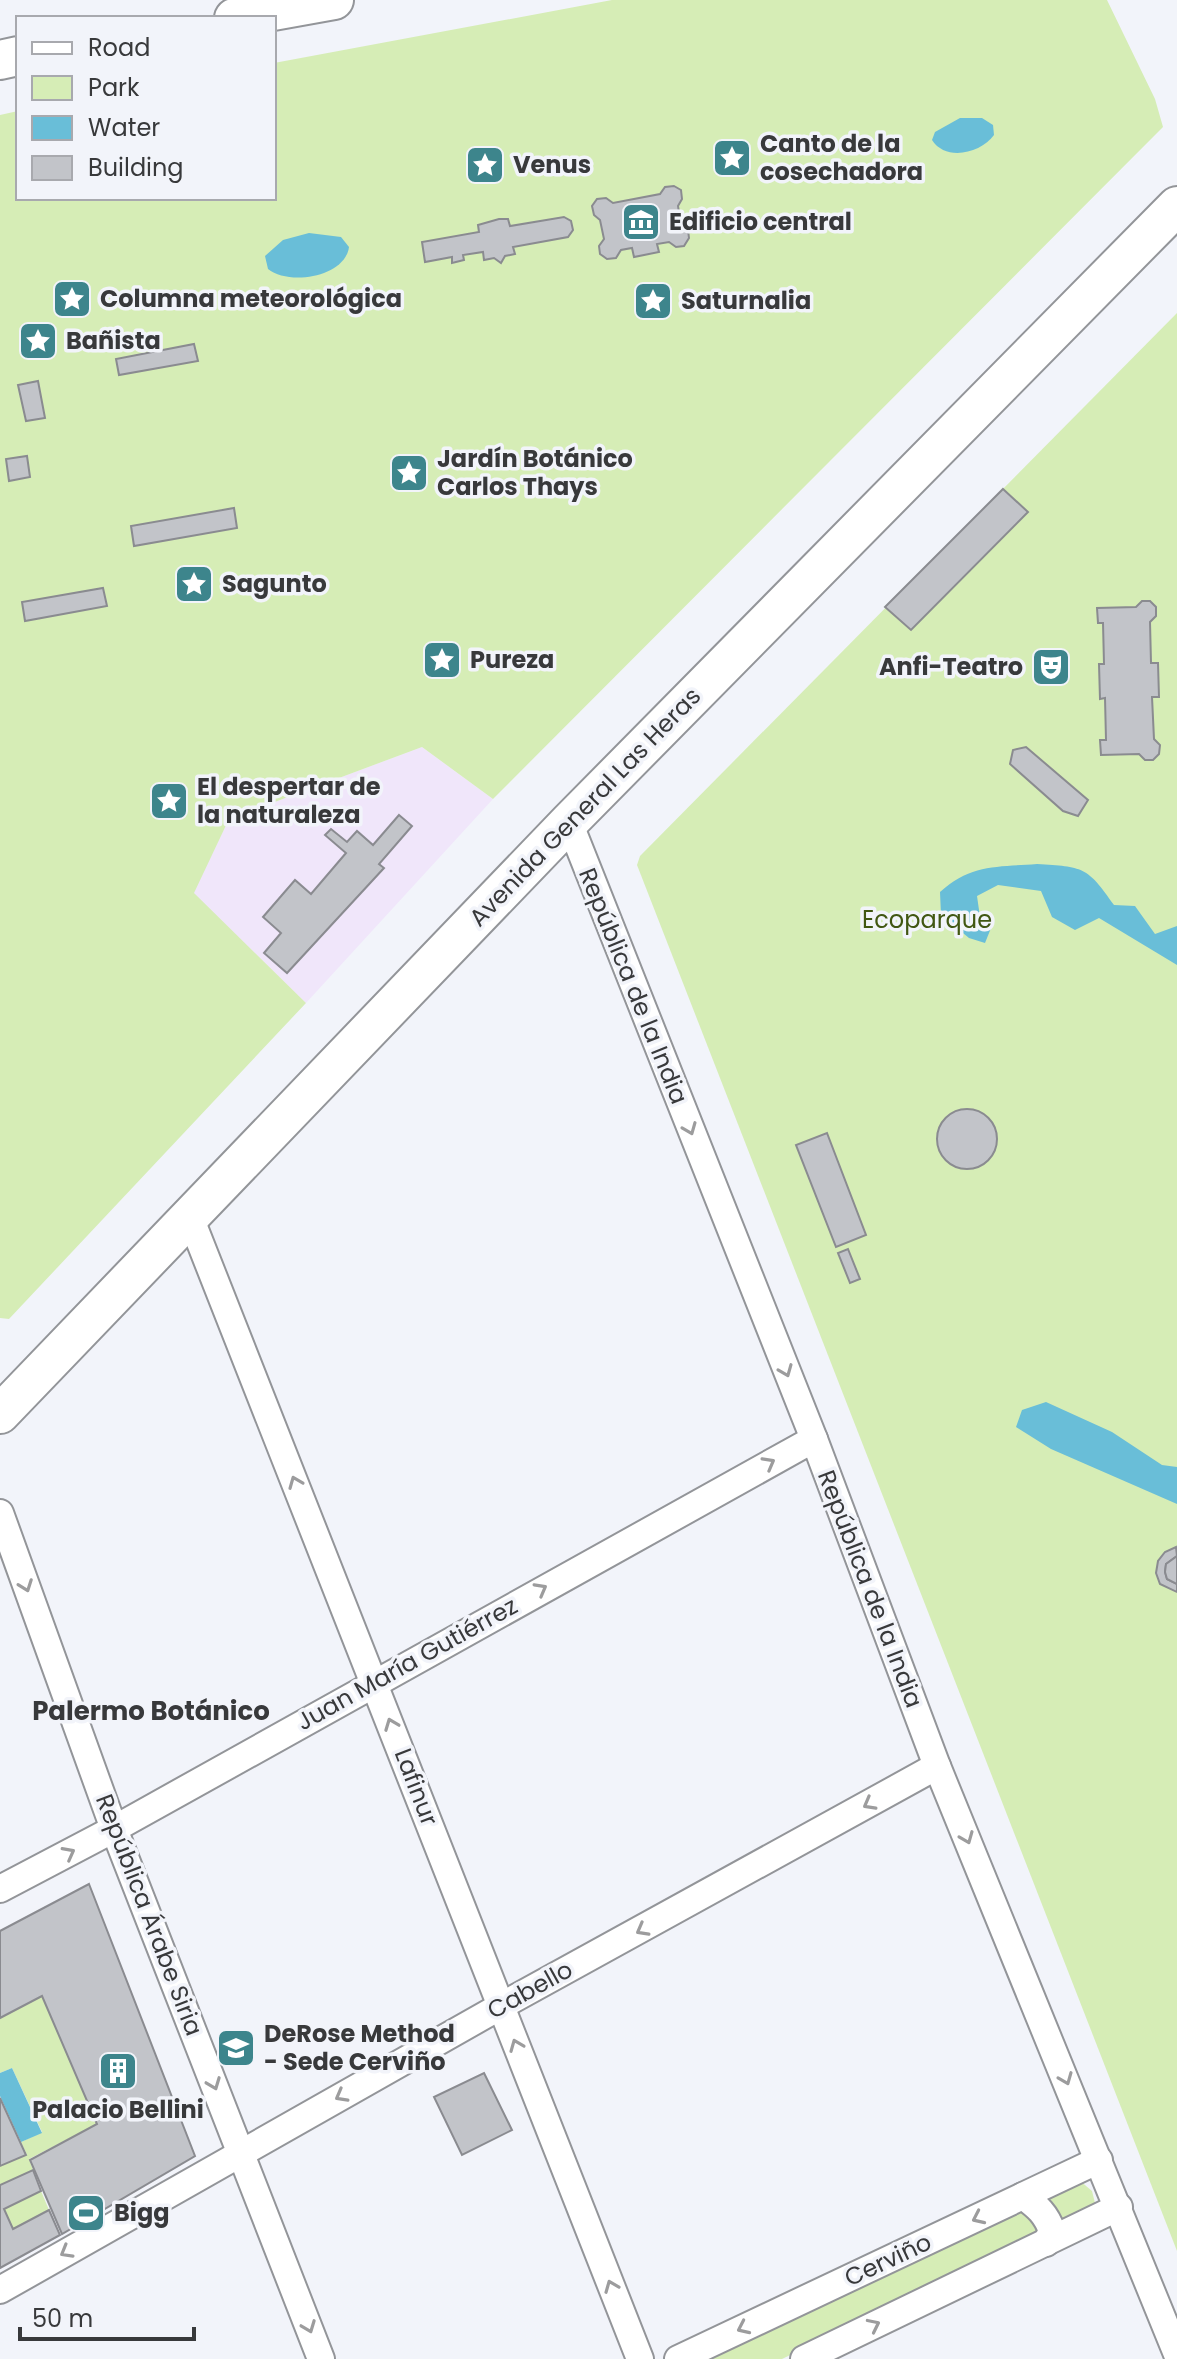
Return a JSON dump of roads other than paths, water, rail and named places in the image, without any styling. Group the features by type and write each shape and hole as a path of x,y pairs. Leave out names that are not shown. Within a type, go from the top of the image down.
{"main road":[{"path":"244,11 334,0"},
{"name":"Avenida General Las Heras","path":"0,1414 569,822 1177,206"}],"street":[{"name":"República de la India","path":"569,822 814,1439 937,1766 1177,2354"},
{"name":"Lafinur","path":"190,1217 640,2359"},
{"name":"Juan María Gutiérrez","path":"0,1889 114,1829 814,1439"},
{"name":"República Árabe Siria","path":"0,1513 114,1829 321,2359"},
{"name":"Cabello","path":"0,2290 501,2006 937,1766"},
{"name":"Cerviño","path":"678,2359 1099,2160"},
{"path":"1023,2196 1042,2209 1049,2223 1052,2231 1046,2243"},
{"path":"804,2359 1119,2207"}],"water":[{"path":"960,118 982,118 993,125 994,135 981,146 963,152 954,153 938,147 932,140 935,132"},
{"path":"309,233 341,237 349,247 345,257 327,272 315,276 289,277 268,269 265,256 283,240"},
{"path":"1037,864 1083,871 1114,905 1135,906 1155,934 1177,926 1177,965 1099,918 1075,930 1052,917 1041,891 998,885 977,896 980,917 991,928 985,943 969,938 941,915 940,892 963,876 997,867"},
{"path":"1046,1402 1112,1432 1162,1465 1177,1467 1177,1504 1051,1449 1016,1427 1022,1410"},
{"path":"12,2068 42,2133 21,2142 0,2096 0,2073"}],"place":[{"name":"Canto de la cosechadora","path":"732,158"},
{"name":"Venus","path":"485,165"},
{"name":"Edificio central","path":"641,222"},
{"name":"Columna meteorológica","path":"72,299"},
{"name":"Saturnalia","path":"653,301"},
{"name":"Bañista","path":"38,341"},
{"name":"Jardín Botánico Carlos Thays","path":"409,473"},
{"name":"Sagunto","path":"194,584"},
{"name":"Pureza","path":"442,660"},
{"name":"Anfi-Teatro","path":"1051,667"},
{"name":"El despertar de la naturaleza","path":"169,801"},
{"name":"DeRose Method - Sede Cerviño","path":"236,2048"},
{"name":"Palacio Bellini","path":"118,2071"},
{"name":"Bigg","path":"86,2213"}],"district":[{"name":"Palermo Botánico","path":"151,1711"}],"park label":[{"name":"Ecoparque","path":"927,920"}]}
